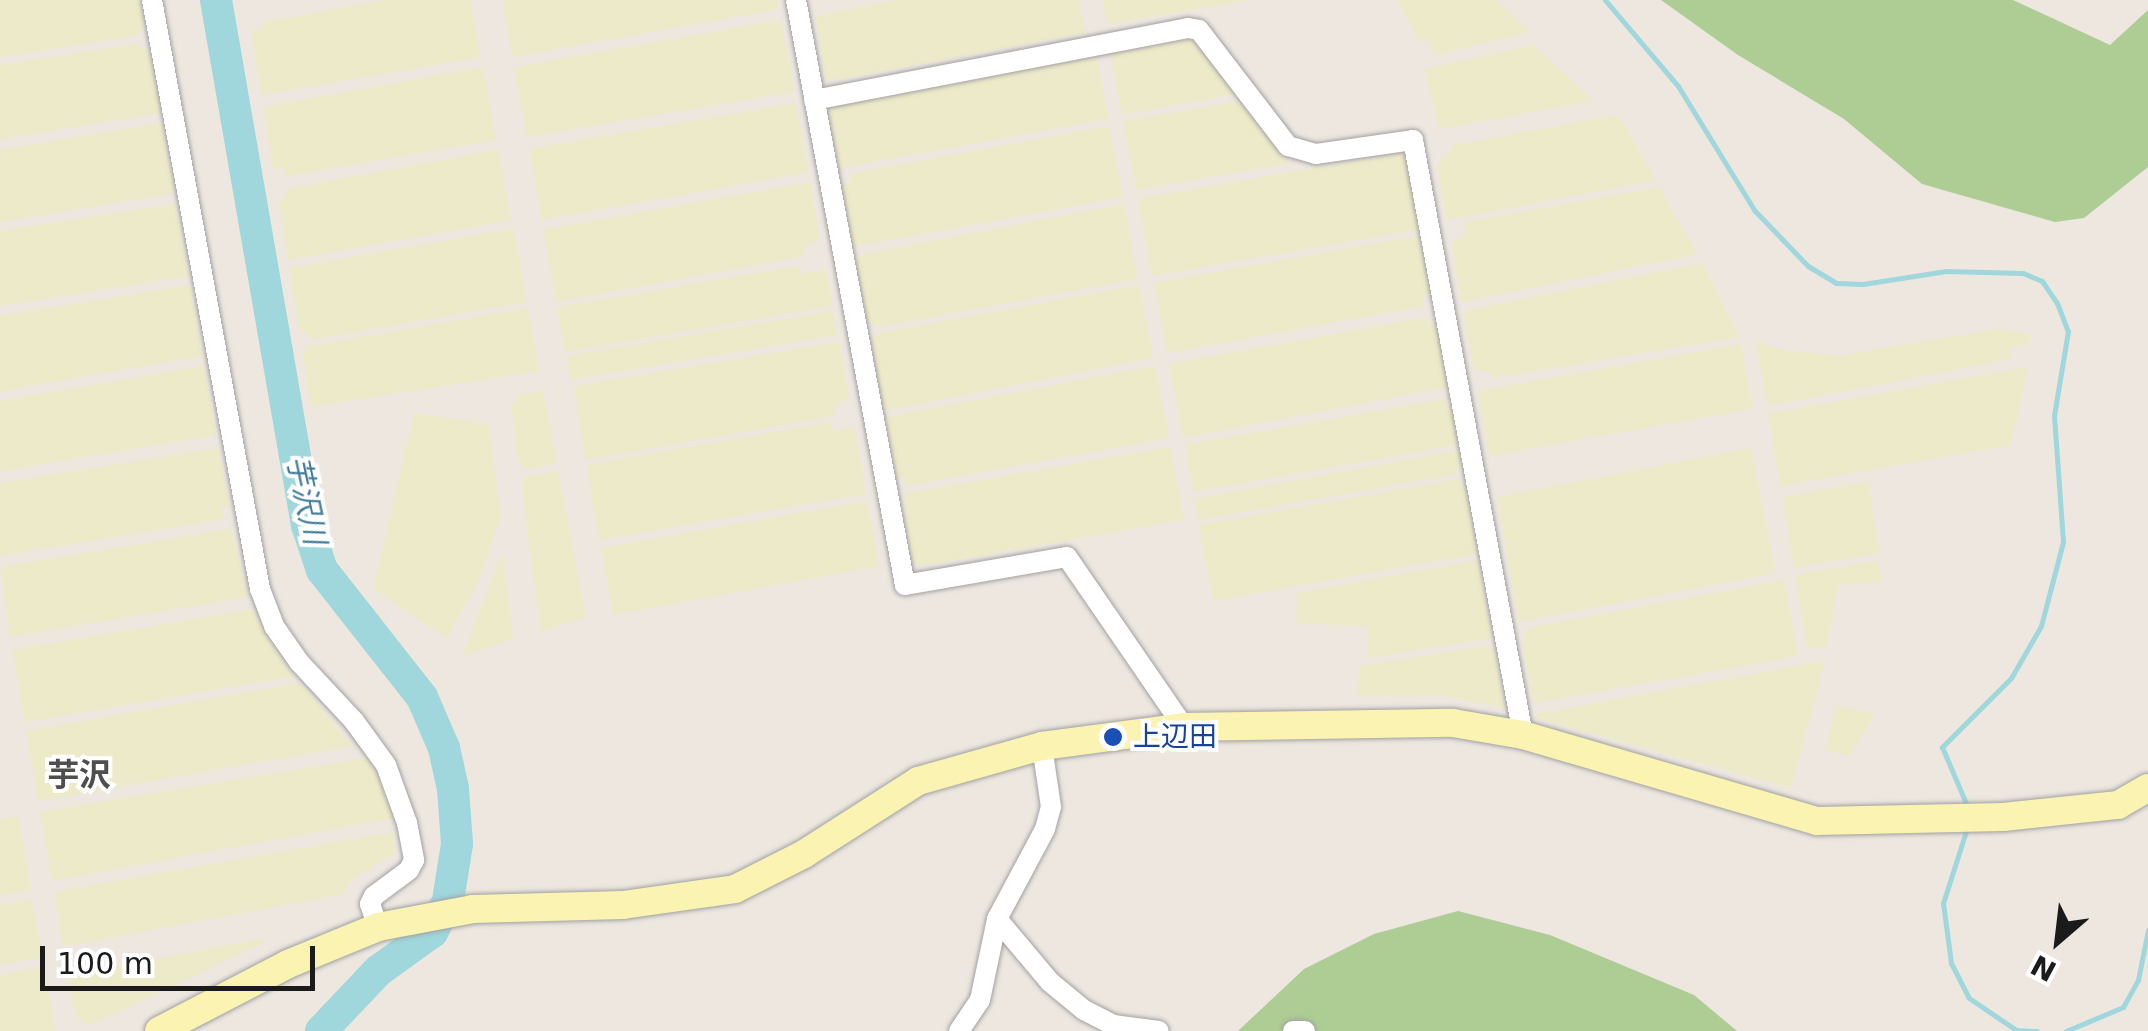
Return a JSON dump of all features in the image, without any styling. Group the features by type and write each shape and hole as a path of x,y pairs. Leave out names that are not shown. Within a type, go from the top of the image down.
{"street":[{"path":"152,0 260,590 274,626 299,662 354,721 386,765 407,822 414,860 409,870 374,896 370,904 378,927"},
{"path":"796,0 905,585 1067,557 1184,727"},
{"path":"814,100 1188,28 1200,30 1288,146 1316,154 1413,140 1523,735"},
{"path":"159,1031 288,964 378,927 466,910 624,905 735,889 804,854 918,781 1042,746 1184,727 1453,723 1523,735 1817,821 1981,818 2118,804 2148,788"},
{"path":"959,1031 980,1000 998,919 1015,879 1036,849 1051,807 1042,746"},
{"path":"998,919 1050,982 1084,1010 1114,1025 1159,1031"},
{"path":"1293,1031 1305,1031"}],"shaded area":[{"path":"0,0 140,0 144,26 135,36 0,57"},
{"path":"385,0 470,0 481,57 261,95 251,31 262,29 261,23"},
{"path":"502,0 777,0 779,9 512,57"},
{"path":"899,0 1079,0 1085,33 827,81 815,16"},
{"path":"1102,0 1250,0 1107,24"},
{"path":"1398,0 1495,0 1531,32 1434,55 1428,41 1417,40"},
{"path":"781,20 794,92 526,137 514,67"},
{"path":"1191,37 1235,94 1122,115 1110,50"},
{"path":"136,44 149,51 160,113 0,139 0,65"},
{"path":"1534,45 1593,101 1439,129 1424,69"},
{"path":"1096,56 1108,119 839,168 827,105"},
{"path":"483,67 496,140 286,176 285,168 273,169 263,107"},
{"path":"1241,101 1289,163 1136,190 1123,121"},
{"path":"796,103 808,172 542,220 529,149"},
{"path":"1618,115 1656,180 1447,220 1437,166 1454,145"},
{"path":"161,123 174,193 0,222 0,150"},
{"path":"1109,126 1123,197 853,247 842,186 851,184 849,174"},
{"path":"498,150 511,220 288,260 279,203 290,188"},
{"path":"1407,152 1421,229 1152,276 1138,199"},
{"path":"810,182 820,239 804,247 804,256 556,302 543,230"},
{"path":"1659,187 1697,254 1461,302 1451,243 1465,234 1464,222"},
{"path":"175,204 188,276 0,306 0,231"},
{"path":"1124,204 1138,279 878,327 867,321 855,256"},
{"path":"513,229 527,302 310,340 307,333 299,331 289,268"},
{"path":"1422,235 1432,295 1422,297 1424,306 1167,353 1154,283"},
{"path":"1703,263 1739,337 1494,378 1485,370 1474,371 1463,311"},
{"path":"799,266 800,274 826,270 832,306 565,352 557,307"},
{"path":"190,285 202,356 0,391 0,316"},
{"path":"1139,285 1153,358 884,411 871,340 878,333"},
{"path":"528,308 539,371 311,407 303,356 309,346"},
{"path":"833,311 838,335 570,380 566,356"},
{"path":"1428,317 1429,324 1437,323 1448,387 1183,438 1169,364"},
{"path":"1998,329 2028,334 2031,344 2010,347 2011,359 1767,406 1756,341 1783,350 1838,356"},
{"path":"839,342 849,399 834,406 835,416 585,460 574,386"},
{"path":"1741,344 1752,409 1489,456 1478,391"},
{"path":"204,366 216,435 0,471 0,401"},
{"path":"1155,366 1169,438 906,486 905,477 897,479 885,417"},
{"path":"2028,367 2011,445 1780,486 1768,414"},
{"path":"543,391 557,463 525,469 518,460 511,406 518,395"},
{"path":"1445,399 1446,406 1452,405 1458,445 1193,492 1185,445"},
{"path":"414,413 488,424 501,516 479,580 447,638 373,589"},
{"path":"831,422 833,431 854,427 866,494 599,540 586,465"},
{"path":"1170,447 1184,520 921,566 912,561 903,494"},
{"path":"218,448 229,506 222,508 224,519 0,556 0,483"},
{"path":"1751,448 1775,573 1519,622 1497,497"},
{"path":"1459,450 1462,466 1457,467 1458,474 1198,520 1194,499"},
{"path":"558,471 586,617 541,631 521,485 526,477"},
{"path":"1459,479 1460,486 1466,486 1477,554 1213,601 1199,525"},
{"path":"1868,482 1879,553 1794,568 1782,497"},
{"path":"867,501 879,566 613,615 601,548"},
{"path":"231,529 248,597 10,637 0,567"},
{"path":"502,552 513,639 462,656"},
{"path":"1478,560 1492,638 1367,658 1368,627 1296,623 1297,593"},
{"path":"1877,561 1882,582 1838,585 1826,647 1807,648 1795,575"},
{"path":"1784,580 1798,656 1534,703 1523,645 1527,628"},
{"path":"254,609 274,650 296,676 25,722 12,650"},
{"path":"1493,645 1505,708 1444,696 1357,696 1359,666"},
{"path":"1825,661 1791,788 1536,718 1536,714"},
{"path":"300,683 352,746 38,801 26,731"},
{"path":"1836,706 1876,714 1849,756 1825,750"},
{"path":"367,758 381,779 393,818 52,881 40,812"},
{"path":"18,816 31,890 0,895 0,819"},
{"path":"393,832 395,853 352,879 344,894 63,947 54,892"},
{"path":"32,900 42,957 0,965 0,905"},
{"path":"262,939 263,943 91,1025 76,1018 68,975"},
{"path":"44,967 55,1031 0,1031 0,975"}],"green space":[{"path":"1661,0 2013,0 2110,45 2148,10 2148,167 2084,218 2055,222 1922,184 1844,119 1738,55"},
{"path":"1458,911 1550,935 1694,995 1737,1031 1238,1031 1304,969 1374,934"}],"waterway":[{"name":"芋沢川","path":"216,0 307,525 322,570 422,697 444,748 453,789 457,844 448,901 432,932 378,971 321,1031"},
{"path":"1605,0 1678,86 1755,211 1808,266 1836,283 1863,284 1946,271 2023,273 2042,281 2057,303 2068,331 2054,416 2063,542 2041,626 2011,678 1942,747 1968,808"},
{"path":"1967,828 1943,903 1951,963 1969,998 2016,1030 2037,1031"},
{"path":"2066,1031 2123,1007 2138,980 2148,930"}],"place":[{"name":"上辺田","path":"1113,737"}],"district":[{"name":"芋沢","path":"79,775"}]}
